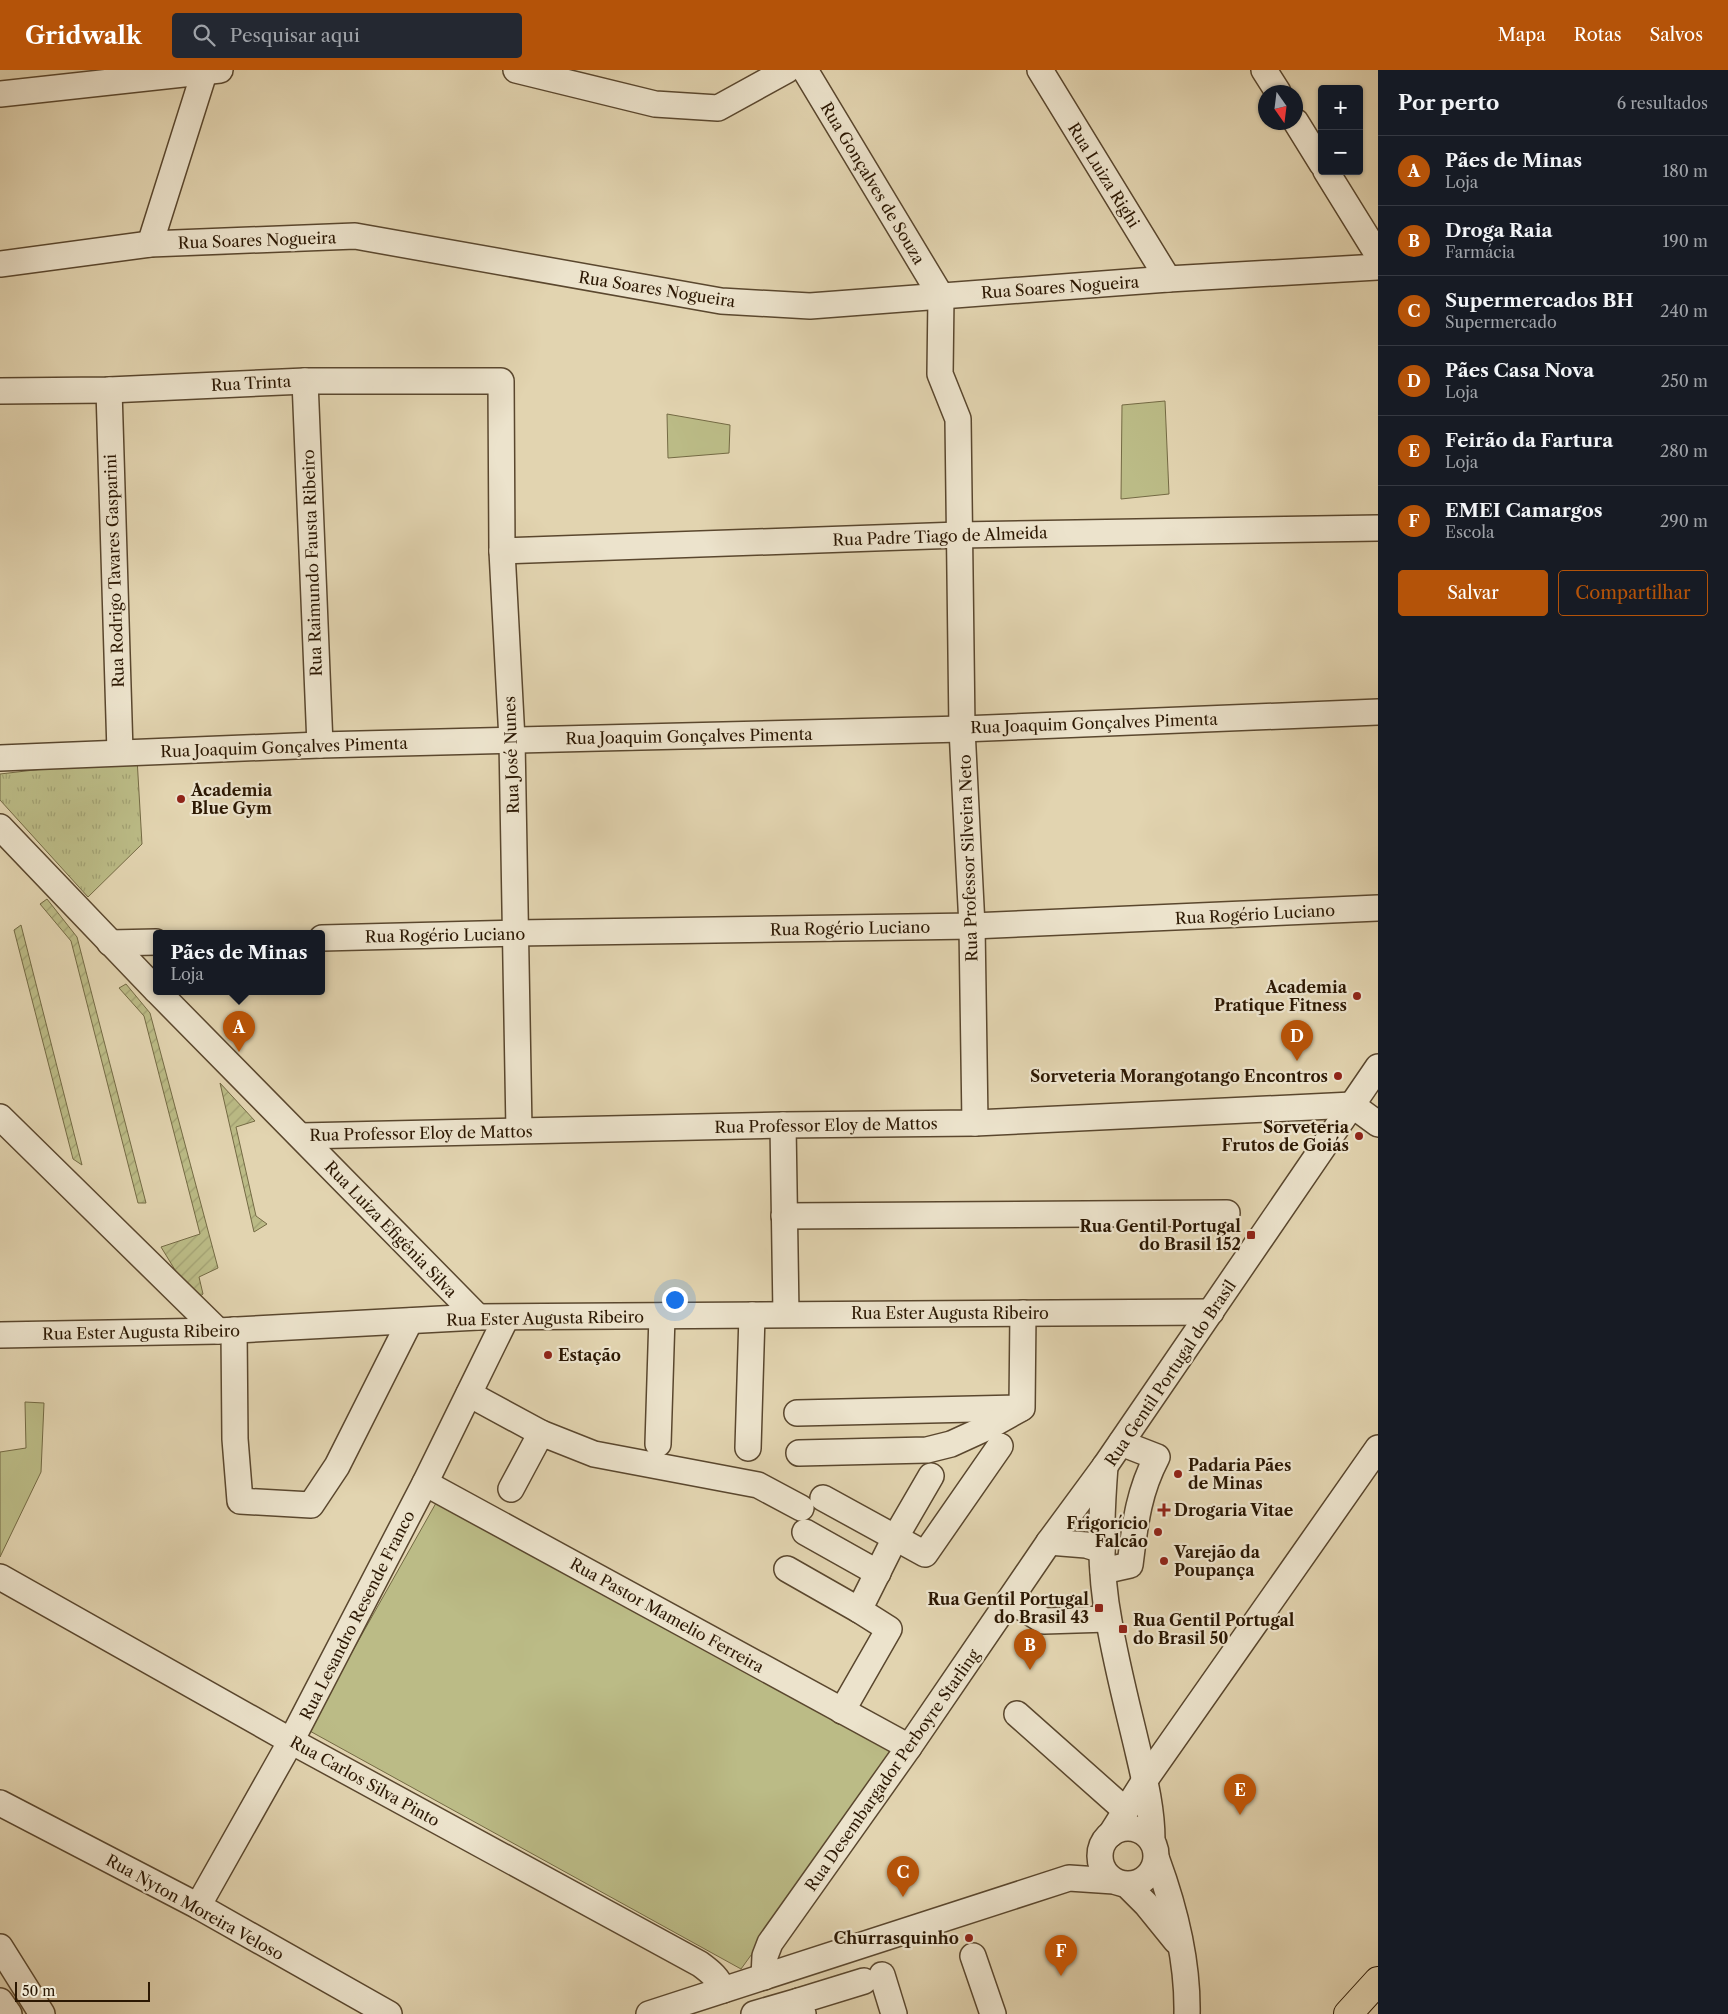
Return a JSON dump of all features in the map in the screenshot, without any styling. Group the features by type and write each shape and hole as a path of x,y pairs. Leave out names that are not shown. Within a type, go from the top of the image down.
{"main road":[{"path":"1348,2014 1378,1982"}],"street":[{"path":"0,94 210,70 150,244"},
{"path":"516,70 655,104 718,108 787,70"},
{"name":"Rua Gonçalves de Souza","path":"805,70 941,296"},
{"name":"Rua Luiza Righi","path":"1040,70 1168,280"},
{"path":"1264,70 1274,85"},
{"path":"1301,130 1318,158"},
{"path":"1328,175 1378,255"},
{"name":"Rua Soares Nogueira","path":"0,264 150,244 355,236 720,302 810,306 1378,267"},
{"name":"Rua Professor Silveira Neto","path":"941,296 940,374 958,419 962,729 972,926 975,1123"},
{"name":"Rua Trinta","path":"0,391 109,390 304,381 501,380"},
{"name":"Rua José Nunes","path":"501,380 502,551 512,740 519,1130"},
{"name":"Rua Raimundo Fausta Ribeiro","path":"304,381 320,745"},
{"name":"Rua Rodrigo Tavares Gasparini","path":"109,390 120,752"},
{"name":"Rua Padre Tiago de Almeida","path":"502,551 959,535 1378,528"},
{"name":"Rua Joaquim Gonçalves Pimenta","path":"0,758 320,745 962,729 1378,712"},
{"name":"Rua Luiza Efigênia Silva","path":"0,827 153,987"},
{"name":"Rua Rogério Luciano","path":"325,938 972,926 1378,908"},
{"path":"110,943 153,942"},
{"name":"Rua Luiza Efigênia Silva","path":"161,995 478,1317"},
{"name":"Rua Gentil Portugal do Brasil","path":"1187,2014 1188,1986 1182,1947 1165,1882 1154,1850 1145,1780 1108,1619 1102,1560 1105,1466 1378,1067"},
{"path":"1352,1105 1378,1124"},
{"name":"Rua Professor Eloy de Mattos","path":"301,1136 519,1130 975,1123 1352,1105"},
{"path":"0,1117 226,1331 240,1501 311,1505 337,1466 410,1321"},
{"path":"783,1125 786,1314"},
{"path":"784,1216 1227,1213"},
{"name":"Rua Ester Augusta Ribeiro","path":"0,1335 226,1331 478,1317 1211,1312"},
{"path":"1022,1408 1023,1313"},
{"path":"748,1448 752,1315"},
{"path":"658,1444 662,1316"},
{"name":"Rua Lesandro Resende Franco","path":"198,1906 291,1741 425,1483 506,1318"},
{"path":"469,1394 541,1434 594,1454 758,1485 812,1503 895,1538 925,1554 1000,1446"},
{"path":"797,1413 1022,1408"},
{"path":"799,1454 927,1450 951,1444 986,1428 1022,1408"},
{"path":"511,1489 541,1434"},
{"path":"1050,1542 1086,1545 1102,1560 1130,1565 1136,1519 1145,1480 1157,1457 1121,1443"},
{"path":"1182,1947 1146,1904 1107,1875 1102,1868 1105,1842 1145,1780 1378,1448"},
{"name":"Rua Desembargador Perboyre Starling","path":"764,1977 765,1956 770,1943 1105,1466"},
{"path":"859,1610 895,1538 931,1476"},
{"name":"Rua Pastor Mamelio Ferreira","path":"425,1483 909,1747"},
{"path":"805,1532 878,1573"},
{"path":"787,1569 889,1629 842,1711"},
{"name":"Rua Carlos Silva Pinto","path":"0,1577 291,1741 700,1964 716,1976 723,1990"},
{"path":"1010,1600 1044,1621 1108,1619"},
{"path":"1017,1714 1125,1810"},
{"name":"Rua Nyton Moreira Veloso","path":"0,1803 198,1906 389,2014"},
{"path":"649,2014 1068,1878 1120,1883 1143,1881 1150,1875 1154,1850 1137,1829 1119,1829 1068,1878"},
{"path":"0,1947 42,2014"},
{"path":"973,1956 993,2014"},
{"path":"754,2014 801,2007 873,1978 894,2014"},
{"path":"0,2000 9,2014"}],"green space":[{"path":"1165,401 1169,494 1121,499 1122,405"},
{"path":"667,414 730,425 729,453 668,458"},
{"path":"137,758 142,844 88,897 0,800 0,774"},
{"path":"47,899 77,937 146,1203 138,1203 71,941 40,904"},
{"path":"21,925 82,1165 73,1159 14,930"},
{"path":"126,984 150,1013 218,1268 199,1277 203,1294 194,1301 161,1247 200,1234 144,1016 119,988"},
{"path":"220,1083 255,1121 236,1127 256,1216 267,1224 254,1232"},
{"path":"25,1402 44,1403 41,1472 0,1557 0,1452 26,1448"},
{"path":"436,1503 898,1752 741,1969 308,1730"}],"place":[{"name":"Academia Blue Gym","path":"181,799"},
{"name":"Academia Pratique Fitness","path":"1357,996"},
{"name":"Pães de Minas","path":"239,1052"},
{"name":"Pães Casa Nova","path":"1297,1061"},
{"name":"Sorveteria Morangotango Encontros","path":"1338,1076"},
{"name":"Sorveteria Frutos de Goiás","path":"1359,1136"},
{"name":"Rua Gentil Portugal do Brasil 152","path":"1251,1235"},
{"name":"Estação","path":"548,1355"},
{"name":"Padaria Pães de Minas","path":"1178,1474"},
{"name":"Drogaria Vitae","path":"1164,1510"},
{"name":"Frigorício Falcão","path":"1158,1532"},
{"name":"Varejão da Poupança","path":"1164,1561"},
{"name":"Rua Gentil Portugal do Brasil 43","path":"1099,1608"},
{"name":"Rua Gentil Portugal do Brasil 50","path":"1123,1629"},
{"name":"Droga Raia","path":"1030,1670"},
{"name":"Feirão da Fartura","path":"1240,1815"},
{"name":"Supermercados BH","path":"903,1897"},
{"name":"Churrasquinho","path":"969,1938"},
{"name":"EMEI Camargos","path":"1061,1976"}]}
